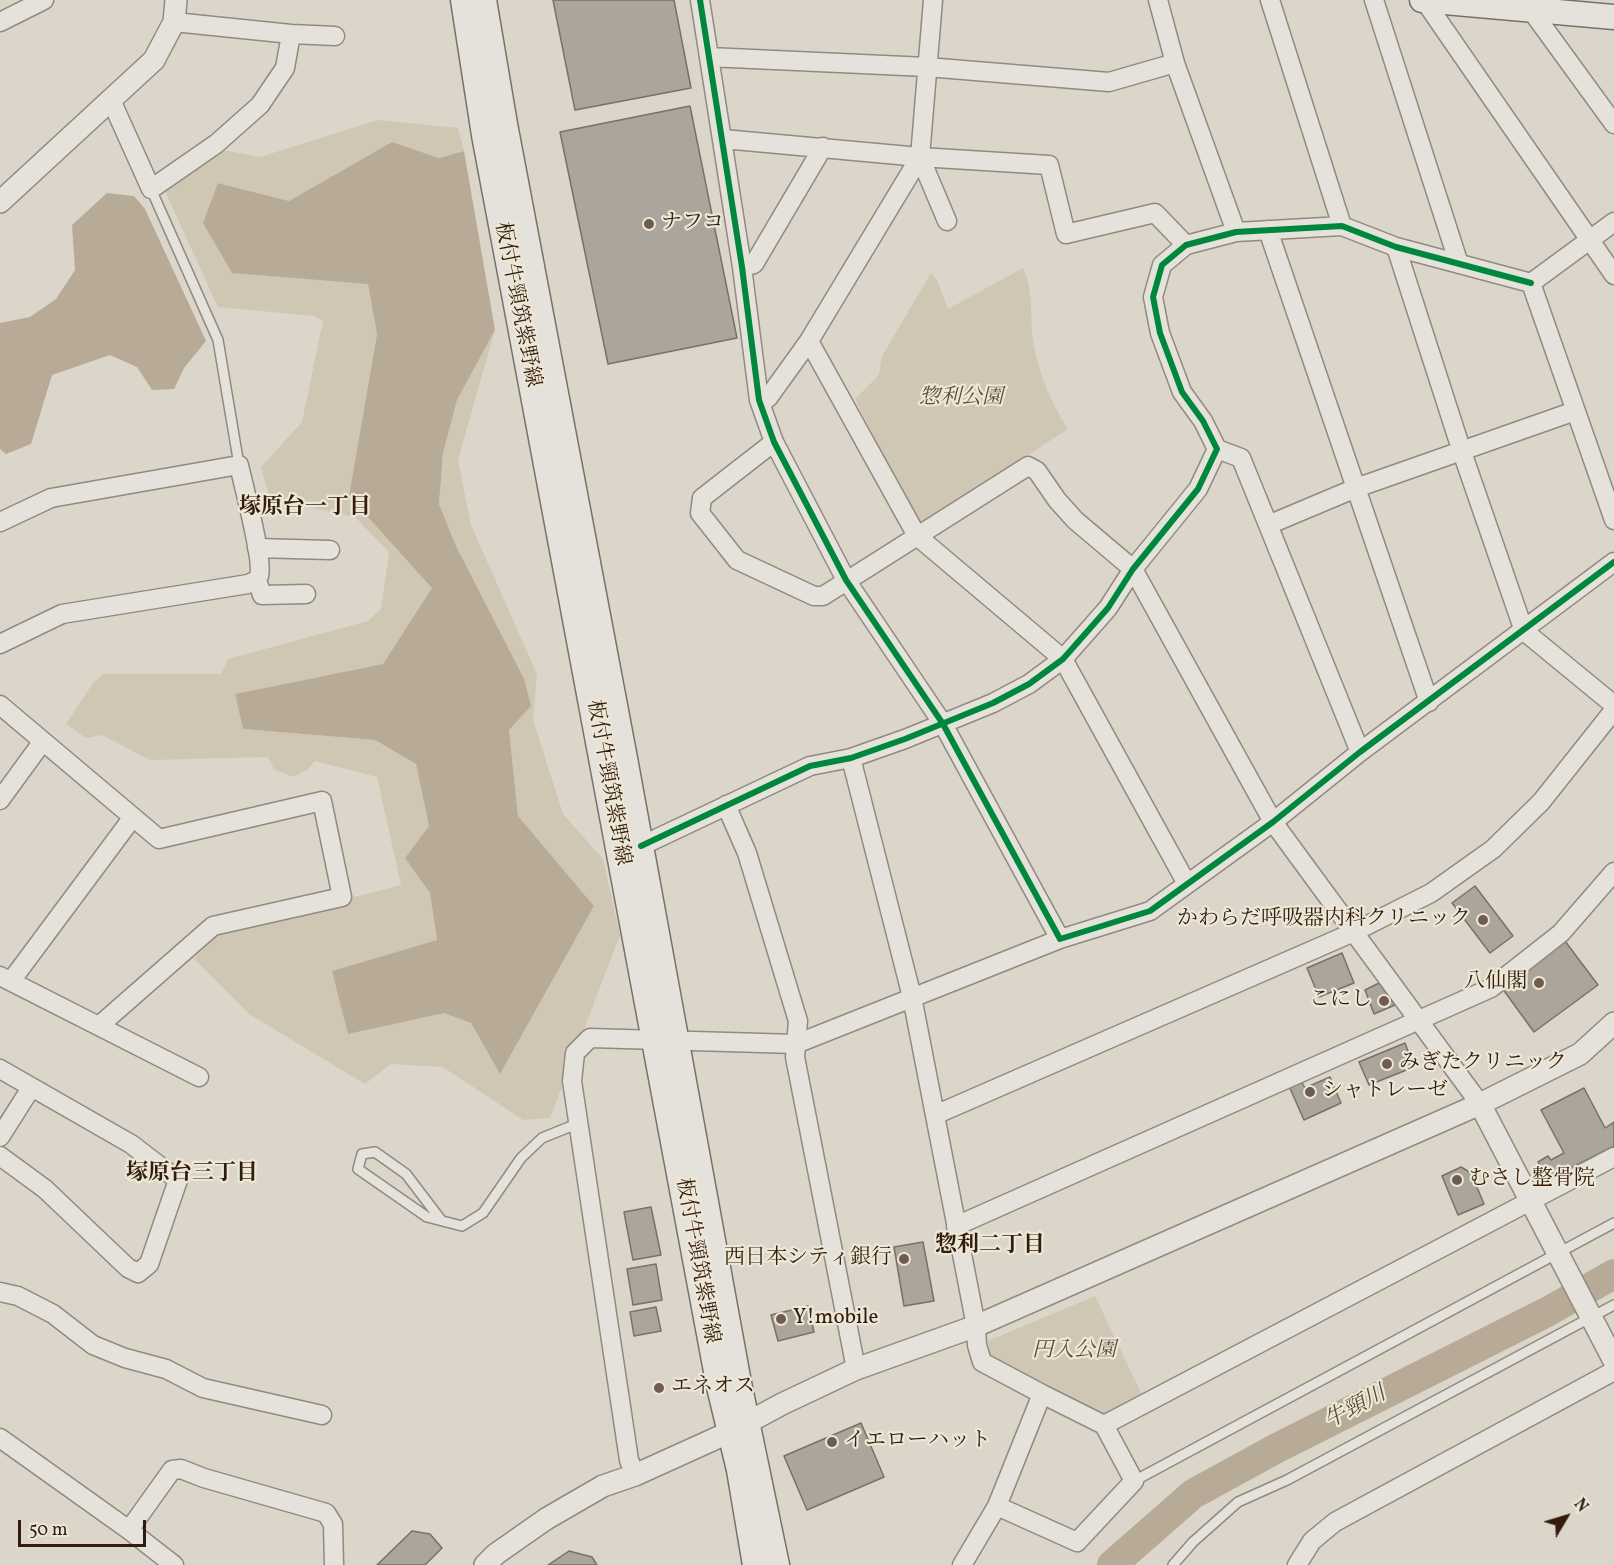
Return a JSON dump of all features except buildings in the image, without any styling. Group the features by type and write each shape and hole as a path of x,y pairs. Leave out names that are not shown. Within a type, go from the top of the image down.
{"main road":[{"name":"板付牛頸筑紫野線","path":"463,0 484,135 665,1041"},
{"name":"板付牛頸筑紫野線","path":"484,0 505,124 641,846 665,1041 719,1387 738,1428 777,1565"},
{"path":"1423,0 1532,5 1614,17"},
{"name":"板付牛頸筑紫野線","path":"738,1428 739,1470 755,1565"}],"street":[{"path":"0,22 44,0"},
{"path":"0,202 154,60 174,22 176,0"},
{"path":"700,0 742,267 759,400 774,442 846,580 943,724 1060,939"},
{"path":"759,400 768,398 809,340 920,157 933,0"},
{"path":"1158,0 1175,63 1236,232"},
{"path":"1269,0 1342,226"},
{"path":"1374,0 1459,264"},
{"path":"1423,0 1614,275"},
{"path":"1532,5 1614,124"},
{"path":"174,22 291,34 335,36"},
{"path":"111,100 152,189 216,144 260,105 285,68 291,34"},
{"path":"709,57 927,67 1109,82 1175,63"},
{"path":"723,139 920,157 1049,165 1066,234 1155,213 1186,245"},
{"path":"742,267 754,264 823,147"},
{"path":"920,157 947,221"},
{"path":"1360,752 1241,458 1217,449 1203,422 1182,392 1160,333 1153,297 1162,265 1186,245 1236,232 1342,226 1396,247 1531,283 1590,242 1614,222"},
{"path":"1268,231 1429,702"},
{"path":"1396,247 1462,452 1524,631 1614,705"},
{"path":"1531,283 1614,520"},
{"path":"809,340 917,536 1063,659 1187,884"},
{"path":"1268,525 1356,488 1575,411"},
{"path":"774,442 702,498 700,513 737,560 814,596 823,596 1028,466 1037,471 1057,501 1075,520 1133,569 1273,822 1480,1104 1614,1361"},
{"path":"641,846 810,766 851,758 943,724 993,704 1029,684 1063,659 1108,608 1133,569 1198,489 1217,449"},
{"path":"0,522 51,498 239,465 257,548 260,574 257,580 248,584 62,614 0,644"},
{"path":"257,548 330,550"},
{"path":"635,1475 629,1460 572,1081 576,1053 590,1038 796,1044 1060,939 1150,910 1273,822 1360,752 1614,562"},
{"path":"257,580 262,595 306,594"},
{"path":"0,705 159,839 322,801 342,897 213,926 100,1025"},
{"path":"935,1115 1354,932 1431,893 1493,849 1541,802 1614,711"},
{"path":"0,800 43,741"},
{"path":"851,758 912,997 982,1362 1104,1425 1134,1481 1077,1542 996,1506"},
{"path":"726,805 747,854 798,1022 796,1044 798,1068 856,1369"},
{"path":"133,817 5,979 199,1077"},
{"path":"956,1226 1491,988 1561,933 1614,872"},
{"path":"485,1565 496,1554 546,1519 603,1486 635,1475 738,1428 856,1369 976,1326 1480,1104 1580,1054 1614,1023"},
{"path":"0,1069 131,1144 178,1180 149,1264 138,1273 128,1268 45,1189 0,1156"},
{"path":"0,1137 31,1088"},
{"path":"1104,1425 1614,1157"},
{"path":"0,1292 18,1296 53,1314 93,1345 125,1358 166,1369 202,1388 322,1415"},
{"path":"1298,1565 1312,1541 1335,1522 1614,1371"},
{"path":"962,1565 996,1506 1042,1394"},
{"path":"0,1438 174,1565"},
{"path":"129,1530 172,1470 181,1469 204,1478 326,1513 333,1524 334,1565"}],"lane":[{"path":"152,189 218,340 239,465"},
{"path":"441,1220 406,1174 375,1152 362,1154 358,1169 427,1216 441,1220 462,1226 483,1213 521,1158 542,1138 579,1123"},
{"path":"1134,1481 1614,1223"},
{"path":"1173,1565 1193,1542 1238,1503 1287,1480 1594,1320 1614,1305"}],"green space":[{"path":"378,120 458,128 464,151 439,158 392,142 289,201 218,183 233,273 368,283 377,334 349,496 433,588 383,664 235,694 243,729 375,740 416,764 429,826 405,858 430,893 437,940 333,971 348,1034 444,1012 471,1023 500,1074 594,906 518,816 509,729 531,706 456,546 439,504 443,453 457,400 495,330 458,460 471,525 537,674 533,720 563,814 603,859 620,935 550,1118 523,1120 443,1067 391,1064 365,1084 249,1014 194,959 220,932 401,885 377,777 315,761 307,770 293,777 274,769 268,757 150,760 102,735 86,738 66,724 93,683 103,674 221,674 228,659 368,621 381,609 389,552 355,517 270,499 261,467 302,422 323,321 314,316 218,307 164,189 223,150 260,157"},
{"name":"惣利公園","path":"1023,268 1029,287 1036,358 1047,390 1068,429 923,523 916,520 855,399 879,375 882,356 931,273 938,282 948,309"},
{"name":"円入公園","path":"1095,1296 1142,1395 1104,1415 991,1359 988,1341"}],"shaded area":[{"path":"392,142 439,158 464,151 495,330 457,400 443,453 439,504 456,546 524,679 531,706 509,730 518,816 594,906 500,1074 471,1023 444,1013 348,1034 332,971 437,940 430,893 405,858 429,826 416,764 375,740 243,729 235,694 383,664 432,588 349,496 377,334 368,284 232,273 203,223 218,183 289,201"},
{"path":"107,193 134,196 145,209 206,341 184,368 174,389 152,390 137,367 110,355 52,375 31,444 6,454 0,449 0,323 30,317 56,299 75,270 72,225"}],"waterway":[{"name":"牛頸川","path":"1112,1565 1193,1494 1277,1448 1547,1312 1614,1274"}],"cycle path":[{"path":"700,0 742,267 759,400 774,442 846,580 943,724 1060,939 1150,911 1273,822 1360,752 1614,562"},
{"path":"641,846 810,766 851,758 993,703 1029,684 1063,659 1108,608 1133,569 1198,489 1217,449 1203,421 1182,392 1160,333 1153,297 1162,265 1186,245 1236,232 1342,226 1396,247 1531,283"}],"place":[{"name":"ナフコ","path":"649,224"},
{"name":"かわらだ呼吸器内科クリニック","path":"1483,920"},
{"name":"八仙閣","path":"1539,983"},
{"name":"こにし","path":"1384,1001"},
{"name":"みぎたクリニック","path":"1387,1064"},
{"name":"シャトレーゼ","path":"1310,1092"},
{"name":"むさし整骨院","path":"1457,1180"},
{"name":"西日本シティ銀行","path":"904,1259"},
{"name":"Y!mobile","path":"781,1319"},
{"name":"エネオス","path":"659,1388"},
{"name":"イエローハット","path":"832,1442"}],"district":[{"name":"塚原台一丁目","path":"305,509"},
{"name":"塚原台三丁目","path":"192,1175"},
{"name":"惣利二丁目","path":"990,1247"}]}
